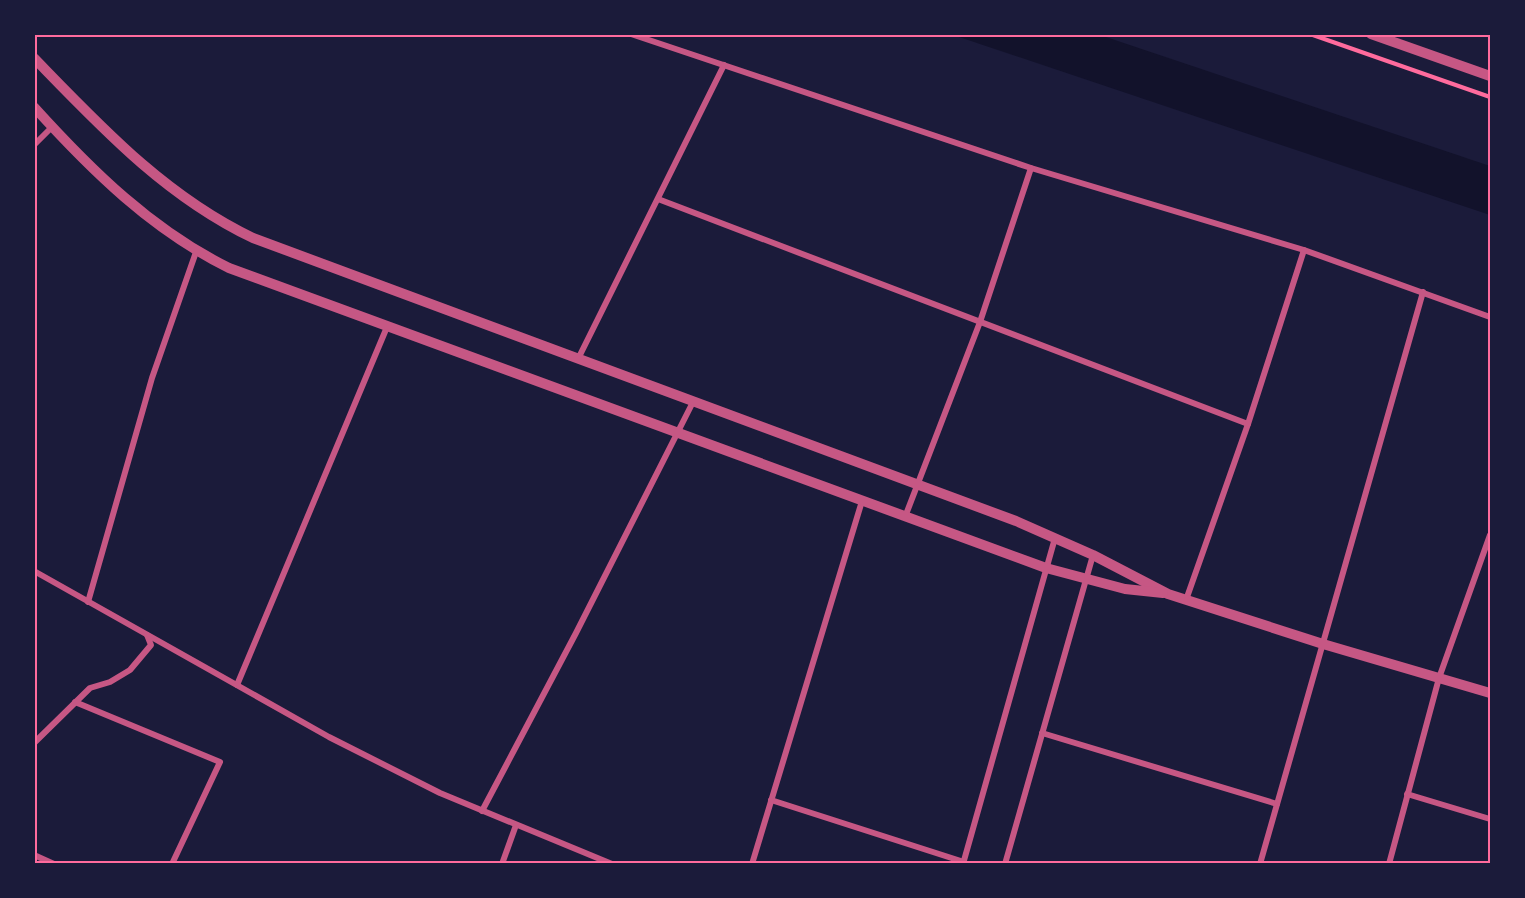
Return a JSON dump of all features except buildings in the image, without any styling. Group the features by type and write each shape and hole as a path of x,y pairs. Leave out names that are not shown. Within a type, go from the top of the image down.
{"street":[{"path":"631,34 1031,168 1304,250 1491,317"},
{"path":"1371,34 1491,76"},
{"path":"34,58 146,169 210,217 310,261 917,484 1055,538 1168,594 1323,644 1491,693"},
{"path":"578,359 724,65"},
{"path":"34,107 148,218 196,252 229,268 1046,568 1125,589 1168,594"},
{"path":"34,145 52,127"},
{"path":"905,517 980,322 1031,168"},
{"path":"658,199 1248,424"},
{"path":"1186,600 1248,424 1304,250"},
{"path":"88,602 152,378 196,252"},
{"path":"1260,864 1423,292"},
{"path":"237,684 387,327"},
{"path":"482,811 576,633 693,402"},
{"path":"752,864 862,501"},
{"path":"1389,864 1439,678 1491,535"},
{"path":"771,800 963,863 1055,538"},
{"path":"1005,864 1093,555"},
{"path":"34,571 329,737 482,811 612,864"},
{"path":"34,743 90,688 110,682 141,660 151,645 147,634"},
{"path":"75,702 220,762 172,864"},
{"path":"1042,733 1277,804"},
{"path":"1407,794 1491,819"},
{"path":"502,864 516,825"},
{"path":"34,855 54,864"}],"path":[{"path":"1310,34 1491,97"}],"shaded area":[{"path":"953,35 1100,35 1490,166 1490,215"}]}
